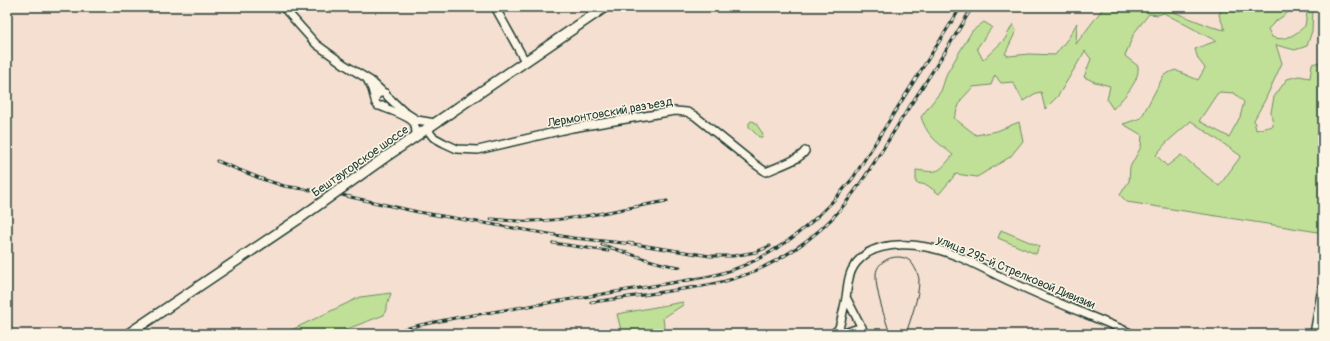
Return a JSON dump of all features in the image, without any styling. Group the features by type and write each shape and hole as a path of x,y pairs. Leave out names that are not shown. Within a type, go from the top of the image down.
{"main road":[{"name":"Бештаугорское шоссе","path":"128,334 231,266 384,158 605,7"},
{"path":"1315,334 1323,288"},
{"path":"1321,334 1323,323"}],"street":[{"path":"283,7 316,44 345,65 364,76 387,95 398,108 417,120 432,125"},
{"path":"495,7 525,61"},
{"path":"364,76 369,82 376,104 408,118 413,122 416,136"},
{"path":"375,100 376,96 382,92 387,95 389,100 388,103 386,106 382,107"},
{"name":"Лермонтовский разъезд","path":"432,125 430,133 433,137 444,143 457,149 478,150 572,128 675,111 687,112 695,116 766,172 803,155 805,151"},
{"name":"улица 295-й Стрелковой Дивизии","path":"833,334 839,328 846,297 847,284 852,268 867,254 886,247 903,245 938,249 1133,334"},
{"path":"841,334 864,331 846,297"}],"green space":[{"path":"1104,7 1173,7 1171,11 1212,27 1225,30 1219,15 1222,7 1228,7 1228,10 1239,13 1243,7 1296,7 1276,21 1268,29 1272,37 1281,39 1298,32 1305,26 1307,13 1304,7 1313,7 1312,31 1307,46 1295,50 1276,45 1282,63 1254,120 1256,130 1273,126 1271,112 1274,97 1287,79 1299,76 1310,78 1312,64 1323,61 1322,232 1127,202 1120,195 1129,181 1130,167 1141,147 1142,135 1123,124 1141,118 1164,75 1175,70 1198,80 1205,68 1198,59 1195,49 1216,41 1164,13 1158,15 1149,14 1134,33 1125,56 1138,66 1138,72 1134,84 1113,109 1107,100 1110,86 1084,77 1091,59 1085,51 1058,96 1045,109 1041,92 1036,93 1023,101 1013,82 1001,83 995,75 991,85 973,87 961,100 954,118 976,135 997,131 1019,122 1023,141 1010,157 977,177 956,174 939,194 927,185 916,183 916,170 938,170 953,155 930,135 921,117 941,91 947,73 972,31 984,22 992,27 977,48 983,60 1005,39 1013,24 1016,31 1005,54 1009,56 1029,54 1055,55 1069,37 1077,23 1076,44","holes":["1220,92 1234,93 1244,102 1240,117 1229,137 1199,121 1217,94","1191,121 1241,156 1219,186 1181,155 1167,166 1156,155 1166,143"]},
{"path":"751,121 755,122 763,134 762,137 759,137 749,127 749,123"},
{"path":"1001,230 1039,246 1036,254 998,238"},
{"path":"391,293 384,315 334,334 283,334 360,297"},
{"path":"683,302 683,305 663,318 665,334 622,334 617,314"}],"tram line":[{"path":"890,334 879,296 876,274 880,264 889,258 895,257 905,258 910,261 915,267 919,280 916,301 906,334"}],"railway":[{"path":"385,334 455,318 706,277 742,266 760,258 795,236 811,223 840,194 853,178 961,7"},
{"path":"591,302 699,287 729,280 760,268 807,241 833,218 861,183 972,7"},
{"path":"217,161 284,186 337,194 418,212 573,238 634,244"},
{"path":"491,219 511,221 564,219 667,201"},
{"path":"553,243 608,251"},
{"path":"628,243 710,256 733,256 756,252 770,246"},
{"path":"602,245 650,261 680,267"}]}
